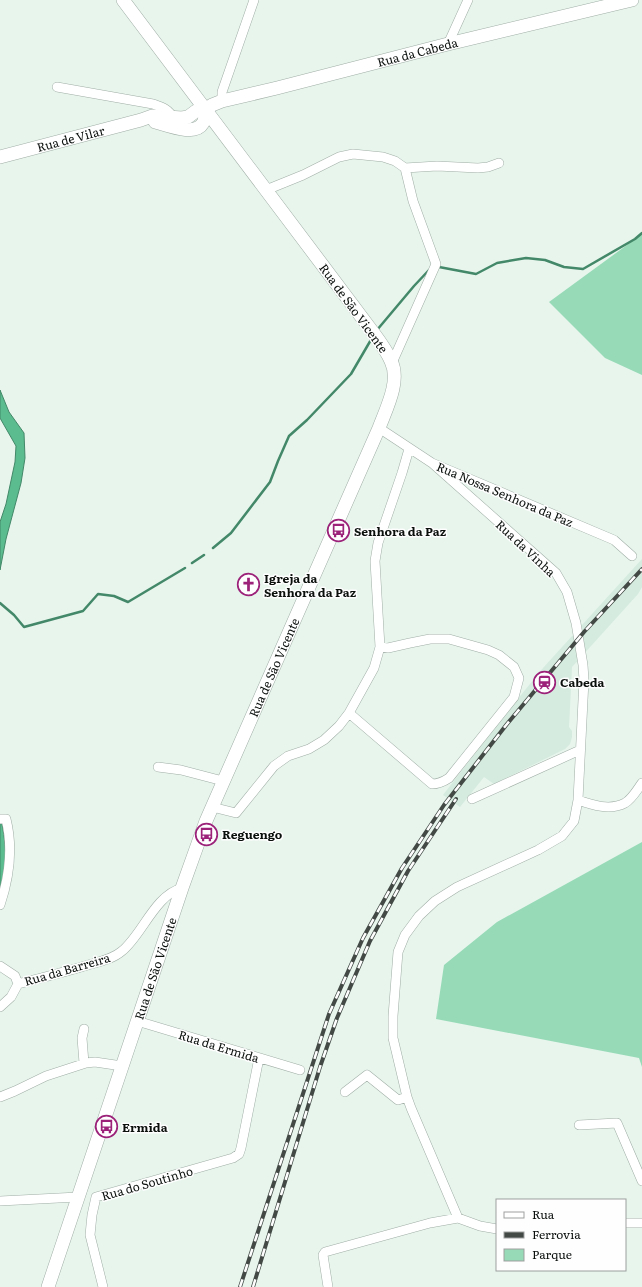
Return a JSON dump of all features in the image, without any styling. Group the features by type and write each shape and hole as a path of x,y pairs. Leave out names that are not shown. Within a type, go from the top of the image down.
{"main road":[{"name":"Rua de São Vicente","path":"48,1287 182,888 212,807 379,428 393,392 394,377 392,363 377,338 123,0"},
{"name":"Rua da Cabeda","path":"206,110 212,105 222,101 448,44 632,0"},
{"name":"Rua de Vilar","path":"0,157 142,120 152,116 182,118 188,117 196,112 206,110 203,123 197,128 191,130 181,130 142,120"}],"street":[{"path":"222,101 222,92 254,0"},
{"path":"448,44 468,0"},
{"path":"57,87 153,104 170,112 173,118"},
{"path":"266,190 303,175 339,157 353,154 383,157 395,161 405,168 437,166 478,168 488,167 499,163"},
{"path":"392,363 436,264 413,200 405,168"},
{"name":"Rua Nossa Senhora da Paz","path":"379,428 432,463 614,540 632,556"},
{"path":"212,807 236,813 274,766 288,756 309,749 324,740 339,726 349,713 374,668 380,647 375,561 378,543 409,448"},
{"name":"Rua da Vinha","path":"432,463 556,573 567,592 576,623 584,680 578,800"},
{"path":"349,713 432,784 436,784 449,778 514,697 519,678 514,667 499,655 488,650 449,639 410,642 388,648 380,647"},
{"path":"472,799 580,750"},
{"path":"158,767 181,770 223,781"},
{"path":"458,1218 407,1097 393,1038 393,1016 398,952 405,935 419,916 435,901 457,887 551,844 562,836 574,821 578,800 599,806 615,806 626,803 642,783"},
{"path":"0,905 8,878 9,832 3,819"},
{"name":"Rua da Barreira","path":"18,984 54,975 118,954 128,946 146,920 167,896 182,888"},
{"path":"0,966 15,976 18,984 11,997 0,1007"},
{"name":"Rua da Ermida","path":"137,1021 300,1070"},
{"path":"84,1028 82,1038 84,1063"},
{"name":"Rua do Soutinho","path":"103,1287 90,1235 96,1197 233,1158 239,1154 244,1137 259,1058"},
{"path":"0,1097 46,1076 84,1063 95,1062 122,1066"},
{"path":"345,1092 367,1075 398,1100 407,1097"},
{"path":"579,1124 617,1123 642,1181"},
{"path":"0,1202 79,1194 96,1197"},
{"path":"328,1287 323,1255 325,1252 430,1223 458,1218 480,1226 496,1229"},
{"path":"626,1223 642,1223"}],"shaded area":[{"path":"0,390 9,412 24,433 25,458 21,483 6,539 0,570 0,522 6,504 15,462 16,446 0,418"},
{"path":"642,559 642,587 638,594 572,667 569,727 572,731 572,737 570,744 565,749 494,784 484,777 460,807 443,795 543,668"},
{"path":"0,815 4,835 6,864 0,893"}],"green space":[{"path":"642,234 642,375 605,358 549,302"},
{"path":"642,842 642,1067 639,1058 436,1019 444,965 497,922"}],"waterway":[{"path":"439,267 476,274 497,263 526,258 545,260 564,267 583,269 635,239 642,233"},
{"path":"377,330 429,270"},
{"path":"213,548 231,533 270,482 289,436 307,420 351,374 372,338"},
{"path":"192,563 204,555"},
{"path":"0,603 14,615 24,627 83,611 98,594 114,596 128,602 185,568"}],"railway":[{"path":"240,1287 329,1014 363,938 402,868 444,805 507,724 584,632 642,569"},
{"path":"253,1287 320,1067 337,1018 370,941 408,871 456,799"}],"place":[{"name":"Senhora da Paz","path":"338,531"},
{"name":"Igreja da Senhora da Paz","path":"248,585"},
{"name":"Cabeda","path":"545,682"},
{"name":"Reguengo","path":"207,834"},
{"name":"Ermida","path":"107,1127"}]}
